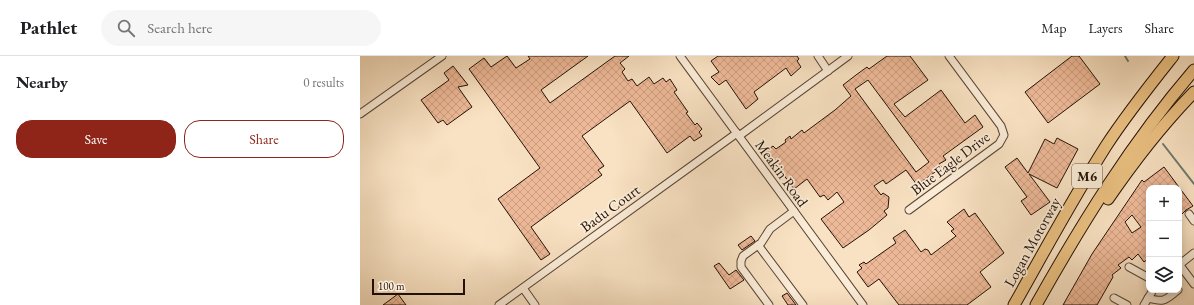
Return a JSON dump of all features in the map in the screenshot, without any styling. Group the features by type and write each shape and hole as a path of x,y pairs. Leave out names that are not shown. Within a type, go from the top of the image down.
{"highway":[{"name":"Logan Motorway","path":"1014,305 1106,145 1132,108 1173,56"},
{"name":"M6","path":"1036,305 1049,280 1092,209 1118,170 1194,70"},
{"path":"1049,280 1068,259 1136,159 1174,113 1194,92"}],"street":[{"path":"360,114 442,56"},
{"name":"Meakin Road","path":"680,56 863,305"},
{"path":"818,56 828,71"},
{"name":"Badu Court","path":"499,305 848,56"},
{"name":"Blue Eagle Drive","path":"908,210 999,144 1004,135 1001,126 949,56"},
{"path":"769,305 741,267 741,261 743,256 761,243 770,229 794,211"},
{"path":"1189,214 1194,221"},
{"path":"758,245 803,305"},
{"path":"1182,262 1193,256"},
{"path":"1129,267 1146,276"},
{"path":"1182,268 1194,284"},
{"path":"523,288 535,305"},
{"path":"1144,305 1151,293"},
{"path":"1148,298 1159,301 1164,300 1174,293"},
{"path":"1114,298 1128,305"}],"building":[{"path":"507,56 516,68 530,59 528,56 588,56 541,90 550,103 615,56 629,56 620,63 625,69 622,72 628,81 632,79 637,86 649,77 654,84 663,78 666,82 670,79 677,90 674,92 688,112 686,113 695,125 697,123 702,129 699,132 702,136 694,141 690,136 667,153 630,101 582,136 604,166 598,170 602,175 531,227 550,254 541,260 498,199 540,168 469,69 484,58 491,67"},
{"path":"718,56 797,56 799,59 797,61 801,67 791,76 786,68 754,92 758,99 746,109 726,80 719,85 711,77 719,72 711,61"},
{"path":"887,56 910,56 928,80 894,104 905,117 941,90 965,123 975,115 983,127 943,156 946,160 939,164 942,167 917,185 906,170 886,184 883,180 874,186 881,195 883,193 889,197 888,208 884,211 887,215 869,230 843,248 821,219 844,202 837,192 828,200 824,195 820,197 807,179 794,189 766,151 773,146 776,149 786,142 785,140 790,136 791,139 802,130 804,133 835,110 851,96 843,85 867,67 869,69","holes":["868,80 929,162 916,172 855,89"]},
{"path":"1072,56 1079,56 1100,84 1048,123 1025,92"},
{"path":"453,66 468,85 458,87 472,107 447,125 443,120 438,123 421,100 449,80 444,73"},
{"path":"1057,138 1078,149 1057,188 1029,174 1050,202 1031,215 1021,201 1027,197 1005,167 1017,158 1028,173 1045,139 1054,144"},
{"path":"1164,167 1177,185 1146,185 1146,260 1144,262 1138,254 1132,260 1129,257 1118,265 1121,268 1112,275 1113,277 1097,305 1063,305 1092,254 1142,180 1144,182","holes":["1132,215 1141,227 1132,233 1125,222"]},
{"path":"1182,191 1193,206 1182,214"},
{"path":"964,209 969,217 975,213 1004,253 980,272 991,287 967,305 899,305 879,279 868,287 857,272 862,268 859,265 864,262 866,264 896,243 893,238 905,230 921,252 925,249 928,250 931,255 956,236 951,231 954,229 947,222"},
{"path":"751,236 755,241 742,250 738,245"},
{"path":"719,263 729,275 736,270 744,280 730,289 714,266"},
{"path":"787,293 796,305 788,305 782,296"},
{"path":"398,294 406,305 383,305"}],"waterway":[{"path":"1125,56 1128,61"},
{"path":"1163,144 1194,184"}]}
